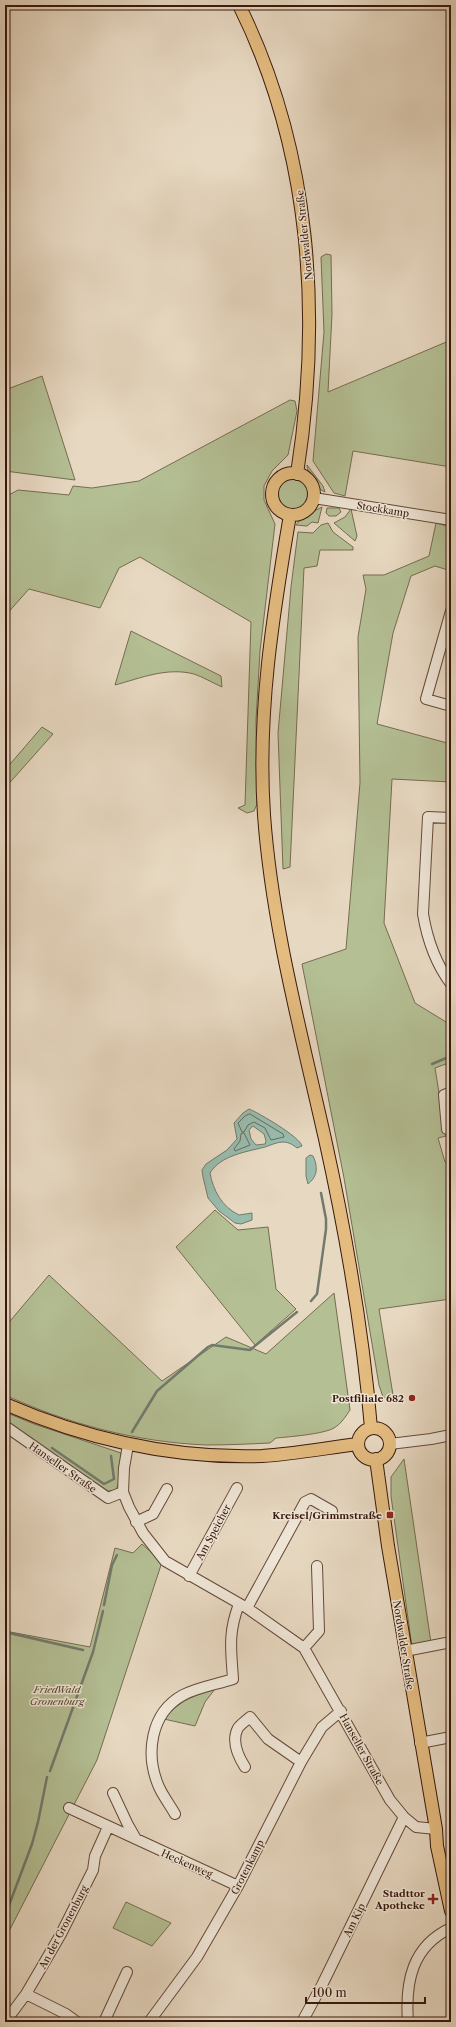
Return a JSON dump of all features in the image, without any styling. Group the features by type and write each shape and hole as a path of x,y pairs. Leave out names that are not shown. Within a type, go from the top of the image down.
{"main road":[{"name":"Nordwalder Straße","path":"239,5 258,48 279,106 294,164 305,229 309,284 310,329 305,417 297,474"},
{"path":"291,474 297,474 303,476 312,485 314,498 308,509 303,513 290,515 279,509 275,504 273,491 279,479 291,474"},
{"path":"290,515 273,613 265,683 262,774 264,817 280,930 340,1207 349,1260 371,1428"},
{"path":"5,1404 60,1426 128,1445 206,1455 261,1456 358,1444"},
{"path":"371,1428 383,1430 389,1439 390,1444 386,1455 376,1459 365,1457 359,1449 358,1444 361,1435 371,1428"},
{"name":"Nordwalder Straße","path":"376,1459 420,1743 436,1829 451,1878"},
{"name":"Nordwalder Straße","path":"436,1829 437,1846 451,1911"}],"street":[{"name":"Stockkamp","path":"314,498 451,520"},
{"path":"451,611 426,699 451,706"},
{"path":"451,818 428,817 423,914 425,929 438,963 451,984"},
{"path":"451,1092 444,1095 447,1129 451,1130"},
{"name":"Hanseller Straße","path":"5,1426 108,1498 123,1492"},
{"path":"390,1444 451,1435"},
{"name":"Hanseller Straße","path":"128,1445 124,1468 123,1492 136,1522 165,1561 243,1606 304,1648 390,1800 404,1817 416,1827 436,1829"},
{"path":"136,1522 153,1514 167,1488"},
{"name":"Am Speicher","path":"189,1576 236,1488"},
{"path":"175,1814 159,1787 151,1756 154,1732 164,1711 183,1695 233,1679 230,1634 232,1623 305,1502 311,1499 332,1511"},
{"path":"304,1648 319,1631 317,1566"},
{"path":"405,1651 451,1642"},
{"name":"Grotenkamp","path":"149,2022 197,1957 238,1886 301,1762 322,1727 341,1711"},
{"path":"245,1767 238,1755 235,1739 238,1728 250,1717 268,1739 301,1762"},
{"path":"420,1743 451,1737"},
{"path":"113,1793 136,1839"},
{"name":"Heckenweg","path":"68,1808 238,1886"},
{"name":"Am Kip","path":"302,2022 322,1985 404,1817"},
{"name":"An der Gronenburg","path":"5,2022 26,1994 61,1934 93,1870 95,1856 108,1827"},
{"path":"408,2022 408,1986 414,1964 425,1946 433,1938 451,1928"},
{"path":"104,2022 127,1972"},
{"path":"26,1994 66,2014 77,2022"}],"green space":[{"path":"326,254 331,255 332,314 328,392 451,340 451,467 353,451 345,496 334,493 313,461 324,332 321,257"},
{"path":"42,376 75,480 5,471 5,390"},
{"path":"290,400 295,401 297,411 288,455 272,471 264,486 264,500 275,524 260,651 256,720 257,804 254,811 247,813 238,808 245,805 251,622 140,557 119,568 100,608 29,589 5,616 5,497 18,490 69,495 73,486 92,488 139,481"},
{"path":"307,465 323,486 325,492 313,481 307,469"},
{"path":"293,478 304,483 309,494 304,505 293,510 282,505 277,494 282,483"},
{"path":"322,507 318,523 312,522 307,526 296,525 302,517"},
{"path":"327,508 339,508 341,512 336,516 329,516 326,513"},
{"path":"351,509 357,536 355,541 334,523 345,517"},
{"path":"328,523 333,532 353,547 353,550 320,550 317,566 304,568 290,867 283,869 278,733 291,587 298,532 313,533 321,525"},
{"path":"436,523 451,527 451,571 435,566 411,576 393,633 377,724 451,744 451,782 392,779 384,923 415,1003 451,1025 451,1062 435,1068 446,1136 438,1138 445,1162 451,1163 451,1299 379,1309 394,1401 383,1397 379,1385 344,1178 302,964 346,949 360,783 358,637 366,589 363,575 384,575 429,556"},
{"path":"131,631 221,676 222,687 194,674 184,672 154,674 115,685"},
{"path":"42,727 53,734 5,788 5,770"},
{"path":"215,1210 238,1230 268,1227 276,1289 296,1309 255,1345 176,1247"},
{"path":"49,1275 162,1381 226,1337 266,1354 334,1293 350,1410 337,1426 322,1432 276,1438 270,1443 206,1445 154,1440 103,1430 53,1415 5,1395 5,1327"},
{"path":"5,1412 34,1424 121,1453 119,1482 116,1490 108,1491 5,1423"},
{"path":"404,1459 431,1643 412,1647 391,1496 391,1477"},
{"name":"FriedWald Gronenburg","path":"142,1544 162,1562 97,1760 5,1939 5,1631 90,1647 115,1548 133,1553"},
{"path":"215,1689 205,1702 195,1726 164,1719 176,1707 187,1700"},
{"path":"126,1902 171,1923 152,1946 113,1928"}],"water":[{"path":"249,1109 261,1115 287,1131 300,1142 302,1146 297,1148 287,1143 278,1142 227,1158 210,1173 213,1186 223,1203 239,1215 252,1213 252,1220 241,1224 235,1223 219,1211 208,1198 202,1170 206,1164 227,1150 237,1139 234,1123","holes":["253,1126 264,1134 266,1141 265,1144 256,1145 251,1139 249,1130"]},
{"path":"310,1155 313,1156 315,1160 316,1171 314,1178 308,1184 306,1176 306,1158"}],"waterway":[{"path":"432,1064 451,1056"},
{"path":"311,1301 317,1294 326,1229 326,1219 321,1193"},
{"path":"132,1432 157,1391 208,1347 212,1345 250,1350 297,1312"},
{"path":"52,1448 104,1484 114,1479 111,1456"},
{"path":"104,1605 112,1565 117,1555"},
{"path":"50,1771 93,1652 103,1611"},
{"path":"5,1632 83,1650"},
{"path":"5,1916 32,1844 47,1777"}],"place":[{"name":"Postfiliale 682","path":"412,1398"},
{"name":"Kreisel/Grimmstraße","path":"390,1515"},
{"name":"Stadttor Apotheke","path":"433,1899"}]}
